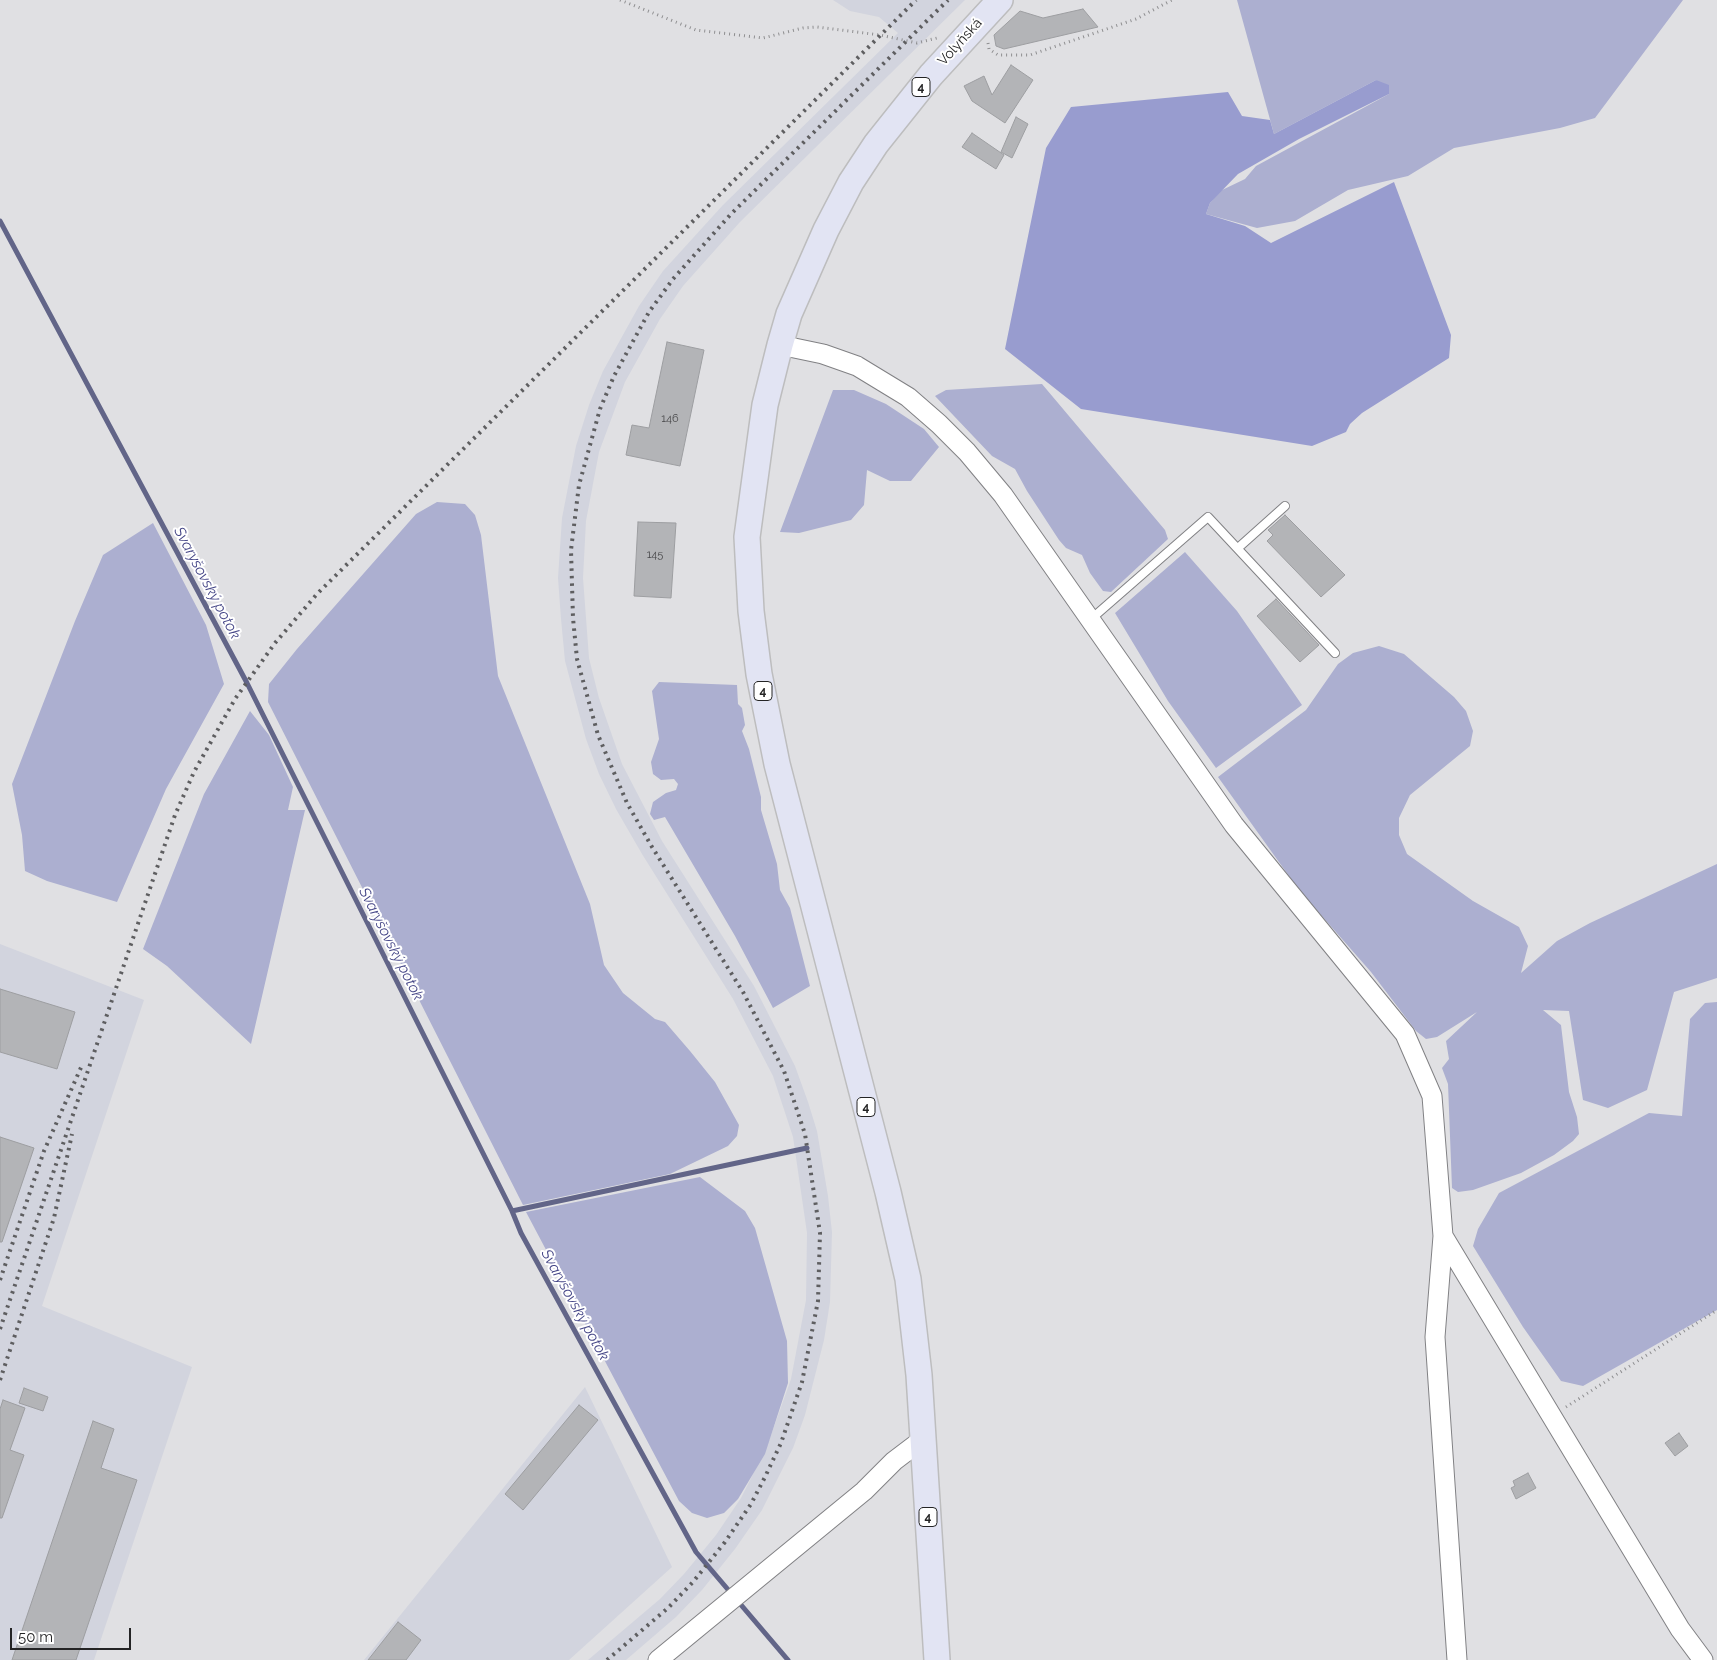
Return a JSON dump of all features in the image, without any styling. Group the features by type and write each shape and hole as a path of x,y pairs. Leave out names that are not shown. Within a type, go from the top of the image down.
{"main road":[{"name":"Volyňská","path":"780,345 789,314 803,280 851,182 876,144 931,75 1000,0"},
{"name":"4","path":"780,345 765,406 747,537 751,611 759,674 777,764 908,1279 919,1375 938,1660"}],"street":[{"path":"780,345 822,354 857,366 908,397 967,452 1003,495 1234,825 1405,1034 1432,1096 1442,1236 1435,1337 1457,1660"},
{"path":"1442,1236 1680,1630 1703,1660"},
{"path":"658,1660 864,1491 894,1461 923,1439"}],"lane":[{"path":"1238,548 1284,506"},
{"path":"1090,620 1208,517 1335,652"}],"path":[{"path":"620,0 696,30 763,38 802,28 817,27 880,35 917,43 945,35"},
{"path":"988,40 988,49 998,55 1030,55 1136,19 1172,0"},
{"path":"1552,1417 1717,1310"}],"shaded area":[{"path":"833,0 965,0 740,222 683,286 660,319 625,382 599,452 586,521 583,578 589,658 599,698 622,764 662,841 754,986 795,1066 808,1102 817,1131 832,1232 830,1302 824,1340 805,1415 793,1448 762,1510 735,1549 702,1590 676,1617 626,1660 588,1660 660,1599 684,1574 716,1535 741,1498 770,1438 791,1379 806,1300 807,1233 793,1137 773,1076 733,999 616,809 599,774 586,739 565,661 558,578 562,518 576,446 589,405 603,371 639,306 663,271 723,205 898,33 879,17 850,11"},
{"path":"1237,0 1683,0 1595,118 1560,128 1454,148 1408,176 1348,190 1295,221 1257,228 1206,214 1210,203 1220,191 1245,179 1256,166 1389,94 1376,80 1274,134"},
{"path":"1376,80 1389,85 1389,94 1299,139 1238,174 1210,203 1206,214 1245,226 1271,243 1394,182 1451,335 1449,358 1362,413 1350,424 1346,432 1312,446 1081,409 1005,349 1046,148 1071,107 1228,92 1242,116 1270,120 1274,134"},
{"path":"1042,384 1165,530 1168,539 1111,592 1103,591 1090,573 1082,555 1066,548 1059,540 1015,469 992,456 935,396 946,390"},
{"path":"833,390 854,390 886,404 924,429 939,447 911,481 890,481 867,470 864,505 851,520 799,533 780,532"},
{"path":"437,502 465,504 475,515 481,535 498,676 590,904 604,965 623,993 655,1019 665,1022 690,1051 715,1082 739,1125 737,1136 728,1146 670,1174 523,1205 268,702 269,684 297,649 416,514"},
{"path":"153,523 206,625 224,684 166,789 117,902 47,881 25,871 22,835 12,784 75,621 103,555"},
{"path":"1185,552 1237,611 1302,705 1216,768 1168,701 1115,613"},
{"path":"1379,646 1404,654 1454,697 1466,711 1473,731 1470,746 1410,795 1399,818 1399,835 1407,854 1473,901 1519,927 1528,946 1521,973 1557,941 1590,923 1717,864 1717,978 1674,992 1647,1090 1608,1108 1583,1100 1569,1011 1543,1010 1561,1025 1569,1092 1577,1117 1579,1134 1573,1141 1554,1155 1521,1173 1473,1190 1458,1192 1452,1188 1448,1084 1442,1068 1449,1059 1446,1041 1477,1012 1437,1037 1426,1039 1416,1031 1371,972 1299,890 1218,777 1306,710 1338,664 1353,653"},
{"path":"659,682 737,685 738,704 742,708 745,725 742,731 749,749 761,797 761,810 777,864 780,890 790,908 810,986 773,1008 735,936 665,817 654,820 650,814 653,802 666,793 676,790 678,784 674,779 661,780 653,774 651,762 659,739 652,691"},
{"path":"250,711 269,735 293,787 288,810 305,810 251,1044 167,966 143,949 204,794"},
{"path":"0,944 144,1000 42,1306 192,1367 94,1660 0,1660"},
{"path":"1717,1002 1717,1310 1583,1386 1561,1381 1523,1327 1473,1246 1478,1229 1499,1193 1649,1113 1682,1116 1690,1019 1705,1003"},
{"path":"700,1177 745,1211 755,1228 787,1341 788,1383 765,1454 738,1499 724,1513 707,1518 692,1513 679,1501 526,1212"},
{"path":"585,1387 672,1567 569,1660 364,1660"}],"building":[{"path":"1083,9 1098,27 1004,49 996,46 994,35 1020,11 1043,18"},
{"path":"1011,65 1033,80 1005,123 972,101 964,86 984,76 992,95"},
{"path":"1016,117 1028,124 1012,158 1001,152"},
{"path":"972,133 1004,155 996,169 962,147"},
{"path":"667,342 704,350 680,466 626,455 632,425 649,428"},
{"path":"1285,515 1345,575 1321,597 1267,541 1273,535 1268,530"},
{"path":"638,522 676,523 671,598 634,596"},
{"path":"1276,599 1319,645 1300,662 1257,616"},
{"path":"0,989 75,1012 57,1069 0,1052"},
{"path":"0,1137 34,1148 2,1242 0,1242"},
{"path":"24,1388 48,1397 43,1411 19,1403"},
{"path":"3,1400 25,1408 10,1450 24,1455 2,1518 0,1518 0,1409"},
{"path":"579,1405 598,1420 523,1510 505,1494"},
{"path":"93,1421 114,1429 101,1468 137,1480 76,1660 12,1660"},
{"path":"1679,1433 1688,1446 1675,1456 1665,1443"},
{"path":"1528,1473 1536,1488 1516,1499 1511,1488 1515,1486 1513,1481"},
{"path":"398,1622 421,1640 406,1660 368,1660"}],"waterway":[{"name":"Svaryšovský potok","path":"0,221 247,683 512,1211 521,1233 696,1552 788,1660"},
{"path":"512,1211 807,1148"}],"railway":[{"path":"0,1329 175,815 194,772 235,699 275,643 317,594 916,0"},
{"path":"607,1660 668,1608 693,1582 725,1542 751,1504 765,1477 781,1443 802,1382 818,1301 820,1233 805,1134 784,1071 743,992 652,847 627,803 598,735 577,659 573,618 571,550 579,485 600,409 614,376 649,312 673,279 731,214 948,0"},
{"path":"0,1280 44,1151 83,1063"},
{"path":"0,1380 54,1218 72,1134"}]}
